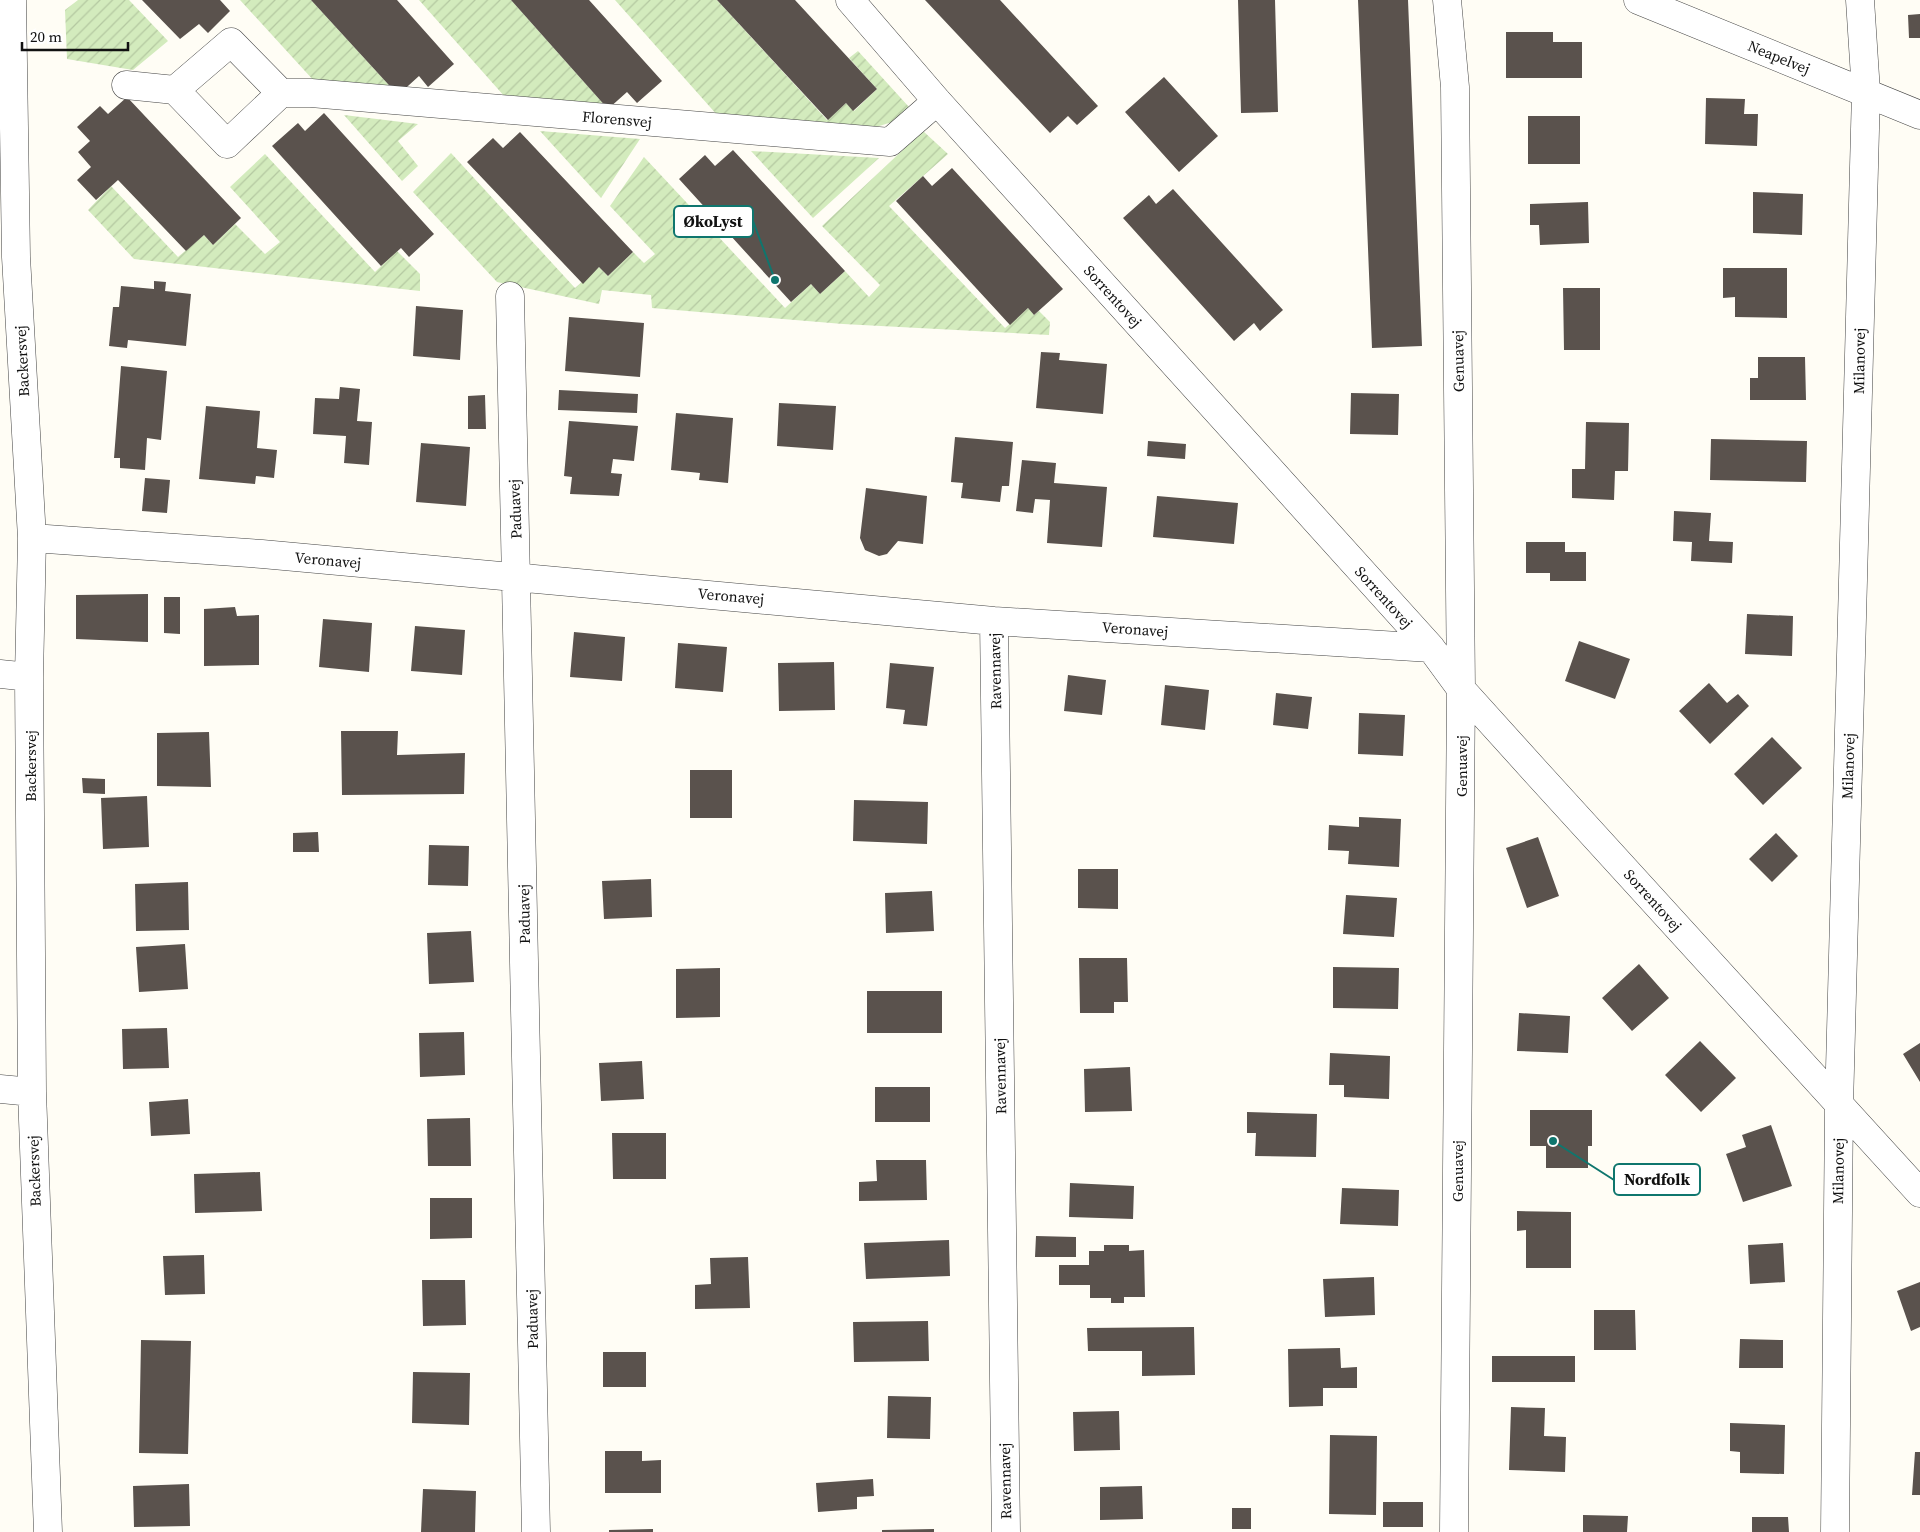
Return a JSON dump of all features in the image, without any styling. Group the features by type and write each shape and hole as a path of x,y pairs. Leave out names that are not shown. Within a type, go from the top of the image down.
{"street":[{"name":"Backersvej","path":"12,0 16,257 32,538 29,677 32,1092 48,1532"},
{"name":"Sorrentovej","path":"850,0 937,101 1431,648 1461,689 1839,1106 1920,1192"},
{"name":"Genuavej","path":"1447,0 1455,87 1461,689 1454,1532"},
{"name":"Neapelvej","path":"1638,0 1920,115"},
{"name":"Milanovej","path":"1835,1532 1839,1106 1866,92 1860,0"},
{"path":"126,85 175,90 227,144 281,93 231,42 175,90"},
{"name":"Florensvej","path":"281,93 311,93 890,142 937,101"},
{"name":"Paduavej","path":"510,296 518,576 536,1532"},
{"name":"Veronavej","path":"32,538 262,554 994,620 1431,648"},
{"name":"Ravennavej","path":"994,620 1006,1532"},
{"path":"0,674 29,677"},
{"path":"0,1089 32,1092"}],"green space":[{"path":"78,0 129,0 168,41 133,70 67,59 65,10"},
{"path":"240,0 311,0 398,95 315,82"},
{"path":"419,0 511,0 608,109 505,97"},
{"path":"615,0 717,0 827,120 846,103 854,111 877,89 849,58 858,51 909,107 892,122 873,128 718,116"},
{"path":"344,115 418,124 398,141 418,166 402,181"},
{"path":"540,131 640,139 601,198"},
{"path":"923,131 948,154 889,206 1005,328 1028,308 1034,315 1039,311 1050,322 1049,335 843,324 652,308 651,295 602,290 599,304 497,282 413,192 451,153 575,288 599,267 608,276 633,252 644,263 655,254 610,206 644,157 785,308 811,284 820,294 845,271 869,297 880,285 822,226"},
{"path":"751,151 879,158 813,218"},
{"path":"265,154 375,272 397,251 420,274 420,291 134,259 88,210 111,186 178,257 204,235 213,245 235,224 265,254 280,242 230,187"}],"building":[{"path":"142,0 220,0 230,11 208,33 199,24 180,39"},
{"path":"311,0 397,0 454,64 428,87 419,76 398,95"},
{"path":"511,0 589,0 662,81 637,103 627,92 608,109"},
{"path":"717,0 795,0 877,89 853,111 846,103 828,120"},
{"path":"925,0 1000,0 1098,106 1077,125 1068,116 1050,133"},
{"path":"1238,0 1275,0 1278,112 1241,113"},
{"path":"1358,0 1408,0 1422,346 1372,348"},
{"path":"1920,14 1920,38 1909,38 1908,15"},
{"path":"1506,32 1553,32 1553,42 1582,42 1582,78 1506,78"},
{"path":"1164,77 1218,136 1179,172 1125,112"},
{"path":"127,97 241,218 213,245 204,235 186,251 118,180 96,200 77,180 91,167 78,152 90,141 77,127 100,106 108,114"},
{"path":"1706,98 1745,99 1744,114 1758,114 1757,146 1705,144"},
{"path":"324,113 434,234 409,257 401,248 381,266 272,146 298,123 305,131"},
{"path":"1528,116 1580,116 1580,164 1528,164"},
{"path":"520,132 633,252 608,276 599,267 583,284 467,162 493,138 503,148"},
{"path":"733,150 845,271 820,294 811,284 791,302 679,179 705,155 715,166"},
{"path":"952,168 1063,289 1034,315 1028,308 1010,325 896,201 923,176 932,186"},
{"path":"1173,189 1283,310 1260,331 1254,323 1234,341 1123,218 1149,195 1156,204"},
{"path":"1753,192 1803,194 1802,235 1753,233"},
{"path":"1588,202 1589,243 1540,245 1539,225 1530,225 1530,204"},
{"path":"1723,268 1787,268 1787,318 1735,317 1735,297 1723,298"},
{"path":"154,281 166,282 165,291 191,294 186,346 128,340 127,348 109,346 113,307 119,307 121,286 154,289"},
{"path":"1563,288 1600,288 1600,350 1564,350"},
{"path":"416,306 463,310 460,360 413,356"},
{"path":"569,317 644,323 640,377 565,371"},
{"path":"1041,352 1060,353 1059,360 1107,364 1103,414 1036,408"},
{"path":"1758,357 1805,357 1806,400 1750,400 1750,378 1758,378"},
{"path":"121,366 167,371 161,440 147,438 145,470 120,468 120,458 114,458"},
{"path":"340,387 360,389 357,421 372,422 369,465 344,463 346,436 313,434 315,398 339,399"},
{"path":"559,390 638,394 637,413 558,410"},
{"path":"1351,393 1399,394 1398,435 1350,434"},
{"path":"485,395 486,429 468,429 468,396"},
{"path":"779,403 836,406 833,450 777,446"},
{"path":"206,406 260,411 257,448 277,450 274,478 256,476 255,484 199,479"},
{"path":"676,413 733,418 728,483 699,480 700,473 671,470"},
{"path":"569,421 638,426 634,461 613,459 611,473 622,474 619,496 570,494 572,477 564,476"},
{"path":"1586,422 1629,423 1628,471 1615,471 1614,500 1572,498 1572,469 1585,469"},
{"path":"955,437 1013,442 1009,486 1002,486 1000,502 961,498 963,483 951,482"},
{"path":"1711,439 1807,441 1806,482 1710,480"},
{"path":"1148,441 1186,444 1185,459 1147,456"},
{"path":"421,443 470,447 466,506 416,502"},
{"path":"1022,460 1056,463 1054,483 1107,487 1102,547 1047,543 1050,500 1035,499 1033,513 1016,511"},
{"path":"145,478 170,480 167,513 142,511"},
{"path":"866,488 927,496 923,544 898,541 887,554 879,556 865,550 860,538"},
{"path":"1157,496 1238,503 1234,544 1153,537"},
{"path":"1674,511 1711,513 1709,541 1733,542 1732,563 1691,561 1692,542 1673,541"},
{"path":"1526,542 1565,542 1565,552 1586,552 1586,581 1550,581 1550,573 1526,573"},
{"path":"148,594 148,642 76,639 76,595"},
{"path":"164,597 180,597 180,634 164,633"},
{"path":"235,607 237,616 259,615 259,665 204,666 204,609"},
{"path":"1747,614 1793,616 1792,656 1745,654"},
{"path":"323,619 372,623 369,672 319,667"},
{"path":"415,626 465,630 462,675 411,671"},
{"path":"574,632 625,637 622,681 570,677"},
{"path":"1579,641 1630,659 1615,699 1565,681"},
{"path":"678,643 727,647 723,692 675,688"},
{"path":"834,662 835,710 779,711 778,663"},
{"path":"890,663 934,667 927,726 903,724 905,710 886,708"},
{"path":"1068,675 1106,680 1102,715 1064,711"},
{"path":"1709,683 1727,703 1738,694 1749,706 1710,744 1679,711"},
{"path":"1165,685 1209,690 1205,730 1161,725"},
{"path":"1276,693 1312,697 1308,729 1273,725"},
{"path":"1359,713 1405,715 1403,756 1358,754"},
{"path":"341,731 398,731 397,755 465,753 464,794 342,795"},
{"path":"209,732 211,787 157,786 157,733"},
{"path":"1772,737 1802,768 1763,805 1734,774"},
{"path":"690,770 732,770 732,818 690,818"},
{"path":"82,778 105,779 105,794 83,793"},
{"path":"147,796 149,847 103,849 101,798"},
{"path":"854,800 928,802 927,844 853,841"},
{"path":"1359,817 1401,819 1399,867 1348,864 1349,851 1328,850 1329,825 1359,827"},
{"path":"318,832 319,852 293,852 293,833"},
{"path":"1776,833 1798,856 1772,882 1749,859"},
{"path":"1538,837 1559,896 1527,908 1506,848"},
{"path":"429,845 469,846 468,886 428,885"},
{"path":"1078,869 1118,869 1118,909 1078,908"},
{"path":"651,879 652,917 604,919 602,881"},
{"path":"188,882 189,930 136,931 135,884"},
{"path":"932,891 934,931 886,933 885,893"},
{"path":"1346,895 1397,898 1394,937 1343,934"},
{"path":"471,931 474,982 429,984 427,933"},
{"path":"185,944 188,989 139,992 136,947"},
{"path":"1079,958 1127,958 1128,1002 1114,1002 1114,1013 1080,1013"},
{"path":"1639,964 1669,998 1632,1031 1602,998"},
{"path":"1333,967 1399,968 1398,1009 1333,1008"},
{"path":"720,968 720,1017 676,1018 676,969"},
{"path":"867,991 942,991 942,1033 867,1033"},
{"path":"1519,1013 1570,1016 1568,1053 1517,1051"},
{"path":"167,1028 169,1068 123,1069 122,1029"},
{"path":"464,1032 465,1075 420,1077 419,1033"},
{"path":"1700,1041 1736,1078 1701,1112 1665,1075"},
{"path":"1920,1043 1920,1082 1903,1054"},
{"path":"1330,1053 1390,1056 1389,1099 1344,1097 1344,1085 1329,1085"},
{"path":"642,1061 644,1099 601,1101 599,1063"},
{"path":"1130,1067 1132,1111 1085,1112 1084,1069"},
{"path":"875,1087 930,1087 930,1122 875,1122"},
{"path":"188,1099 190,1134 151,1136 149,1102"},
{"path":"1530,1110 1592,1110 1592,1146 1588,1146 1588,1168 1546,1168 1546,1146 1530,1146"},
{"path":"1247,1112 1317,1114 1316,1157 1255,1156 1256,1133 1247,1133"},
{"path":"470,1118 471,1166 428,1166 427,1119"},
{"path":"1771,1125 1792,1186 1743,1202 1726,1154 1746,1147 1742,1135"},
{"path":"612,1133 666,1133 666,1179 613,1179"},
{"path":"876,1160 926,1160 927,1200 859,1201 859,1182 877,1181"},
{"path":"260,1172 262,1211 195,1213 194,1174"},
{"path":"1070,1183 1134,1186 1133,1219 1069,1217"},
{"path":"1342,1188 1399,1190 1398,1226 1340,1224"},
{"path":"430,1198 472,1198 472,1238 430,1239"},
{"path":"1517,1211 1571,1212 1571,1268 1526,1268 1526,1230 1517,1231"},
{"path":"1036,1236 1076,1237 1076,1257 1035,1257"},
{"path":"949,1240 950,1276 866,1279 864,1243"},
{"path":"1783,1243 1785,1282 1750,1284 1748,1245"},
{"path":"1104,1245 1129,1245 1129,1251 1144,1250 1145,1297 1124,1297 1124,1303 1111,1303 1111,1298 1090,1298 1090,1285 1059,1285 1059,1265 1089,1265 1089,1251 1104,1251"},
{"path":"204,1255 205,1294 165,1295 163,1256"},
{"path":"748,1257 750,1308 695,1309 695,1285 711,1284 710,1258"},
{"path":"1374,1277 1375,1315 1325,1317 1323,1279"},
{"path":"422,1280 465,1280 466,1325 423,1326"},
{"path":"1920,1282 1920,1327 1911,1331 1897,1291"},
{"path":"1594,1310 1635,1310 1636,1350 1594,1350"},
{"path":"928,1321 929,1361 854,1362 853,1322"},
{"path":"1194,1327 1195,1375 1142,1376 1142,1351 1088,1351 1087,1328"},
{"path":"1740,1339 1783,1340 1783,1368 1739,1368"},
{"path":"141,1340 191,1341 188,1454 139,1453"},
{"path":"1340,1348 1341,1368 1357,1367 1357,1388 1323,1388 1323,1406 1289,1407 1288,1349"},
{"path":"603,1352 646,1352 646,1387 603,1387"},
{"path":"1492,1356 1575,1356 1575,1382 1492,1382"},
{"path":"413,1372 470,1373 469,1425 412,1423"},
{"path":"888,1396 931,1397 930,1439 887,1438"},
{"path":"1511,1407 1545,1408 1544,1436 1566,1437 1565,1472 1509,1470"},
{"path":"1119,1411 1120,1450 1074,1451 1073,1412"},
{"path":"1730,1423 1785,1425 1784,1474 1740,1473 1740,1452 1730,1451"},
{"path":"1330,1435 1377,1436 1376,1515 1329,1514"},
{"path":"605,1451 642,1451 642,1461 661,1460 661,1493 605,1493"},
{"path":"1915,1452 1920,1452 1920,1495 1912,1495"},
{"path":"873,1479 874,1496 857,1497 857,1509 818,1512 816,1483"},
{"path":"189,1484 190,1526 134,1527 133,1486"},
{"path":"1142,1486 1143,1519 1100,1520 1100,1487"},
{"path":"423,1489 476,1491 475,1532 421,1532"},
{"path":"1383,1502 1423,1502 1423,1527 1383,1527"},
{"path":"1232,1508 1251,1508 1251,1529 1232,1529"},
{"path":"1583,1515 1628,1516 1627,1532 1583,1532"},
{"path":"1752,1517 1788,1517 1789,1532 1752,1532"},
{"path":"653,1529 653,1532 609,1532 609,1530"},
{"path":"934,1529 934,1532 882,1532 882,1530"}],"place":[{"name":"ØkoLyst","path":"775,280"},
{"name":"Nordfolk","path":"1553,1141"}]}
